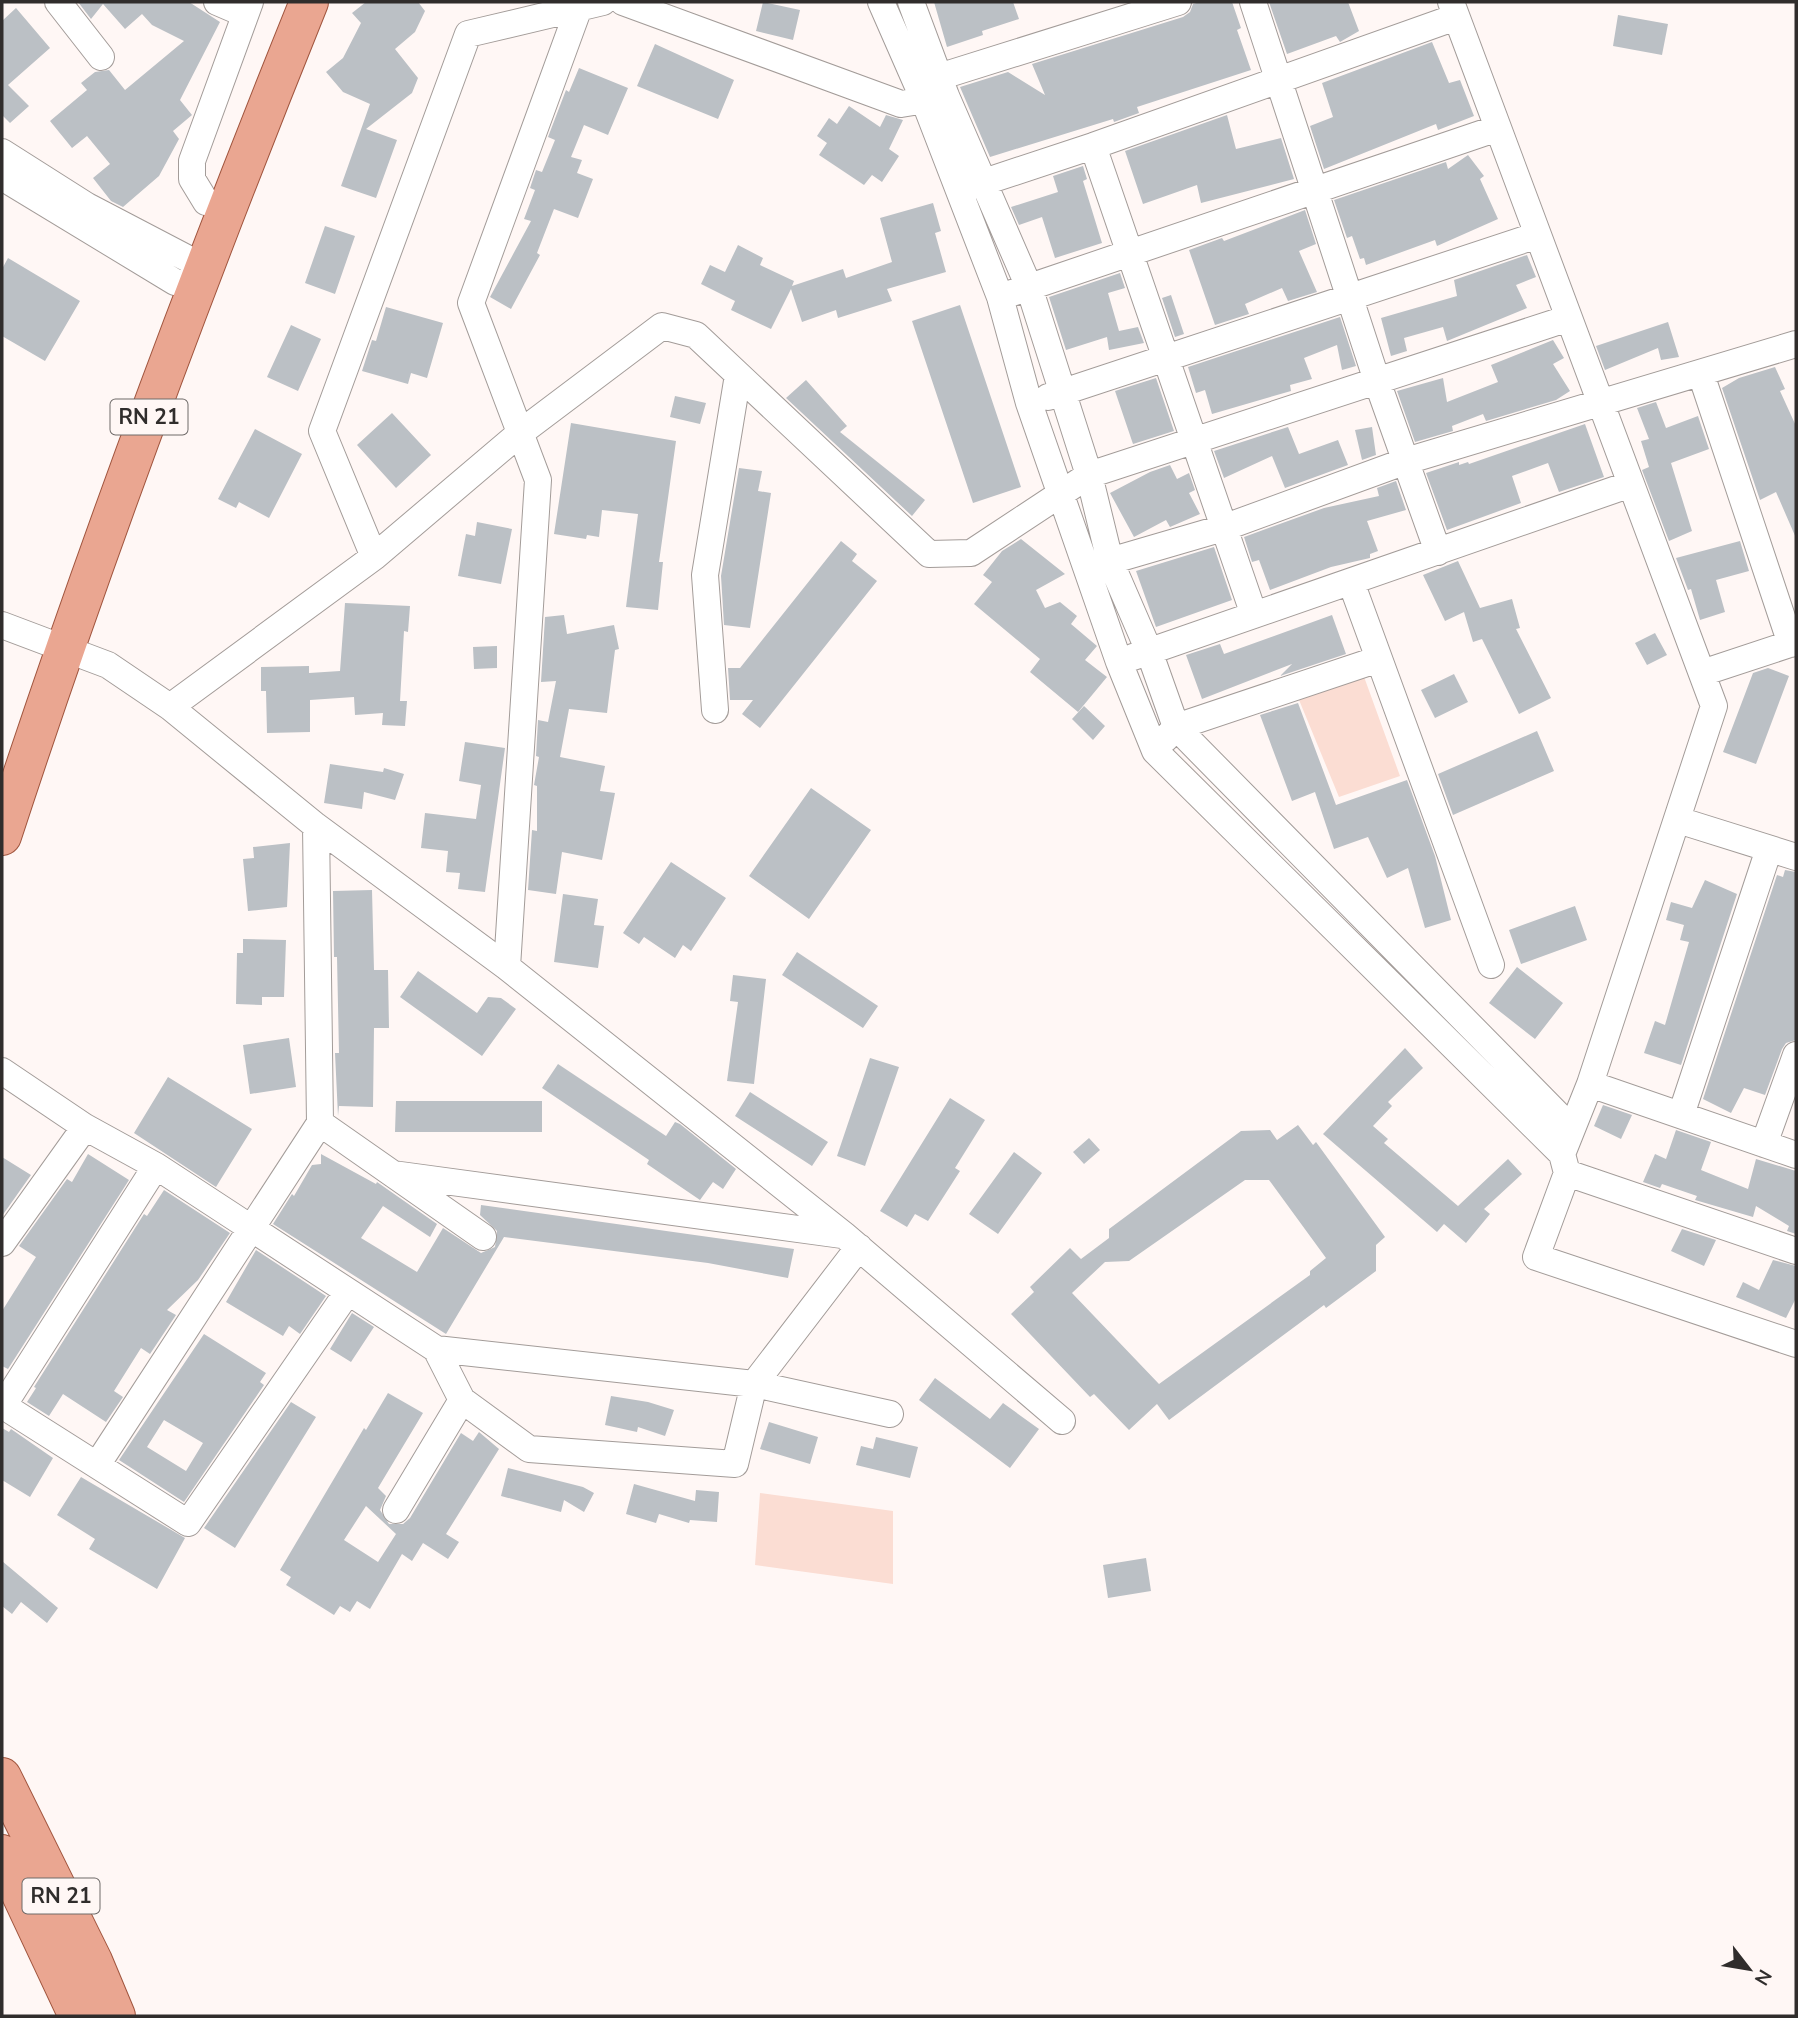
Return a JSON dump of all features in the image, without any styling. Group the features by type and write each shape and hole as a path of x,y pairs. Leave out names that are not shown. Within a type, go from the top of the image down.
{"main road":[{"name":"RN 21","path":"191,274 206,202 284,2"},
{"name":"RN 21","path":"2,754 51,643 191,274 309,2"},
{"name":"RN 21","path":"2,836 51,643"},
{"name":"RN 21","path":"2,1777 93,1961 116,2016"},
{"name":"RN 21","path":"2,1854 78,2016"}],"street":[{"path":"58,2 101,57"},
{"path":"206,202 192,179 192,161 247,8 217,2"},
{"path":"623,2 901,104 1114,11 1178,2"},
{"path":"881,2 932,89"},
{"path":"911,2 932,89 971,186 1029,403 1119,662 1155,751 1564,1164 1796,1251"},
{"path":"1253,2 1352,297 1377,381 1438,552"},
{"path":"507,967 538,480 471,303 587,4"},
{"path":"374,557 322,430 468,34 587,4"},
{"path":"971,186 1093,146 1279,78 1454,9 1714,706 1590,1084 1572,1129 1536,1257 1796,1344"},
{"path":"1000,297 1498,128"},
{"path":"1093,146 1192,441 1254,615"},
{"path":"2,152 191,274"},
{"path":"2,177 191,274"},
{"path":"971,186 1029,287 1089,475 1110,561 1149,651 1176,727 1572,1129"},
{"path":"1029,403 1538,235"},
{"path":"170,707 374,557 520,433 662,326 696,335 929,554 971,553 1089,475 1569,318"},
{"path":"1110,561 1223,528 1406,461 1701,374 1794,351"},
{"path":"1701,374 1794,643 1702,673"},
{"path":"715,710 705,575 738,375"},
{"path":"1119,662 1631,484"},
{"path":"1351,582 1491,965"},
{"path":"2,625 108,665 170,707 316,826 507,967 851,1241 1062,1421"},
{"path":"1155,751 1176,727 1379,659"},
{"path":"1678,820 1796,858"},
{"path":"97,1465 320,1123 316,826"},
{"path":"1681,1115 1769,849"},
{"path":"1764,1144 1796,1055"},
{"path":"2,1071 85,1127 156,1166 346,1293 436,1349 754,1384 890,1414"},
{"path":"1590,1084 1796,1155"},
{"path":"320,1123 483,1237"},
{"path":"2,1244 85,1127"},
{"path":"156,1166 2,1405 188,1523 346,1293"},
{"path":"393,1174 851,1241"},
{"path":"436,1349 462,1400 529,1449 735,1464 754,1384 851,1241"},
{"path":"396,1510 462,1400"}],"shaded area":[{"path":"1363,674 1400,776 1339,797 1297,695"},
{"path":"760,1493 893,1511 893,1584 755,1565"}],"building":[{"path":"78,2 189,2 220,22 180,100 192,115 173,131 179,139 159,176 123,207 111,201 93,178 110,164 87,136 72,148 50,121 87,90 81,83 95,72 109,70 125,90 184,41 152,25 142,14 125,29 103,4 91,19"},
{"path":"366,2 418,2 425,11 415,32 395,49 418,78 412,93 366,129 397,140 376,198 341,186 370,104 343,92 326,72 343,58 361,23 352,13"},
{"path":"763,2 800,10 793,40 756,31"},
{"path":"934,2 1013,2 1019,19 982,31 983,35 947,47"},
{"path":"1232,2 1241,28 1237,30 1251,70 1137,107 1139,113 1114,122 1113,119 990,157 960,87 1008,72 1045,95 1032,64 1183,17 1190,12 1193,4"},
{"path":"1269,2 1348,2 1359,31 1340,42 1336,36 1287,54"},
{"path":"16,8 50,48 8,85 29,106 10,123 2,115 2,21"},
{"path":"1618,15 1668,24 1662,55 1613,46"},
{"path":"1432,42 1449,83 1460,80 1474,116 1438,130 1436,124 1324,169 1310,126 1333,117 1322,83"},
{"path":"655,44 734,80 718,119 637,86"},
{"path":"579,68 628,88 608,135 584,125 571,157 582,160 577,173 593,179 578,218 554,209 537,253 540,255 511,309 490,297 531,221 524,219 535,190 530,188 536,170 542,172 555,140 548,137 566,90 569,92"},
{"path":"849,106 880,127 886,115 903,120 889,149 899,156 882,182 872,175 864,185 819,155 827,143 817,136 829,118 837,124"},
{"path":"1227,115 1236,149 1281,138 1294,179 1201,203 1197,185 1143,204 1125,151"},
{"path":"1468,155 1484,176 1480,179 1498,219 1437,246 1435,240 1366,265 1364,258 1360,259 1352,236 1347,238 1334,200 1446,162 1448,169"},
{"path":"1083,166 1087,179 1083,181 1102,243 1055,258 1042,217 1019,225 1011,207 1058,192 1053,176"},
{"path":"933,203 941,231 935,233 946,272 887,289 892,301 838,318 836,310 802,322 791,289 771,329 731,310 735,301 701,284 710,265 725,272 738,245 763,258 760,265 794,281 792,286 843,269 846,278 892,262 880,218"},
{"path":"1305,210 1316,244 1299,251 1317,292 1288,301 1282,288 1245,304 1249,314 1215,325 1189,250 1222,238 1224,241"},
{"path":"325,226 355,236 335,294 305,283"},
{"path":"1527,255 1536,277 1516,285 1527,308 1447,341 1443,327 1404,338 1407,351 1391,356 1381,318 1457,296 1454,280"},
{"path":"8,258 80,301 45,361 2,336 2,269"},
{"path":"1120,273 1125,288 1108,293 1119,331 1138,327 1144,343 1109,350 1107,337 1066,350 1049,297"},
{"path":"1171,295 1184,334 1175,337 1162,298"},
{"path":"960,305 1021,487 973,503 912,321"},
{"path":"386,307 443,323 427,378 411,373 408,384 362,371 372,340 376,341"},
{"path":"1340,317 1356,366 1342,370 1337,345 1304,358 1312,379 1290,385 1291,391 1212,414 1205,390 1196,393 1188,367"},
{"path":"1668,322 1679,357 1661,360 1658,348 1605,370 1596,346"},
{"path":"291,325 321,339 298,391 267,377"},
{"path":"1553,340 1564,358 1553,364 1570,391 1556,400 1486,421 1483,414 1452,426 1453,431 1415,442 1397,391 1443,378 1447,402 1498,382 1491,365"},
{"path":"1775,367 1785,389 1780,391 1796,426 1796,538 1776,492 1760,500 1722,388 1739,378"},
{"path":"1156,378 1174,431 1133,444 1115,391"},
{"path":"806,380 847,426 840,432 925,500 912,516 786,398"},
{"path":"675,396 706,403 700,424 670,417"},
{"path":"1656,402 1666,428 1698,416 1709,449 1671,463 1692,531 1669,541 1642,470 1649,467 1641,441 1649,439 1637,408"},
{"path":"392,413 431,455 396,488 357,445"},
{"path":"571,423 676,441 659,562 663,562 658,610 626,607 638,514 602,510 599,537 587,535 586,539 554,534"},
{"path":"1585,424 1604,477 1559,492 1548,463 1512,476 1521,503 1447,530 1426,473 1459,462 1459,465 1469,464"},
{"path":"1288,427 1299,454 1338,440 1348,465 1285,488 1272,456 1224,478 1214,451"},
{"path":"1372,427 1376,455 1362,460 1355,430"},
{"path":"255,429 302,454 269,518 239,502 236,508 218,499"},
{"path":"1170,465 1177,479 1189,473 1195,490 1189,493 1200,514 1170,527 1166,520 1134,537 1110,493 1150,472"},
{"path":"739,468 762,471 758,491 771,493 750,628 724,625 721,576"},
{"path":"1396,481 1406,510 1367,521 1378,551 1370,554 1370,558 1331,567 1270,590 1259,560 1252,562 1244,537 1324,508 1379,496 1377,488"},
{"path":"477,522 512,529 501,584 458,576 466,534 475,536"},
{"path":"1021,539 1065,574 1036,590 1045,608 1060,602 1077,616 1071,624 1097,646 1085,660 1107,677 1078,712 1030,672 1040,659 974,604 992,582 983,575 1002,551"},
{"path":"841,541 857,554 852,561 877,581 760,728 742,714 753,700 730,700 728,668 740,668"},
{"path":"1740,541 1749,571 1716,580 1725,612 1700,620 1691,589 1688,590 1676,558"},
{"path":"1214,547 1232,600 1156,627 1136,571"},
{"path":"1458,561 1480,608 1512,599 1520,628 1516,629 1551,698 1519,714 1482,639 1473,642 1464,612 1445,621 1423,575"},
{"path":"345,603 410,606 408,632 404,631 400,701 407,701 405,726 382,725 383,713 355,715 354,697 310,700 310,732 267,733 266,691 261,691 261,667 309,666 309,673 340,671"},
{"path":"564,615 567,634 614,625 619,649 615,650 607,713 569,709 560,757 605,766 600,791 615,793 602,860 562,852 556,894 528,890 532,830 537,831 537,786 534,785 539,757 536,756 538,720 548,722 556,681 541,682 545,617"},
{"path":"1332,615 1346,654 1280,676 1292,664 1202,699 1186,655 1220,644 1224,654"},
{"path":"1655,633 1667,655 1647,665 1635,643"},
{"path":"497,646 497,668 474,669 473,647"},
{"path":"1768,668 1789,676 1756,764 1723,752 1753,673"},
{"path":"1454,674 1468,702 1435,718 1421,690"},
{"path":"1298,703 1336,805 1407,780 1435,856 1451,920 1425,928 1408,868 1387,878 1368,837 1334,849 1315,792 1292,801 1260,715"},
{"path":"1084,706 1105,726 1093,740 1072,719"},
{"path":"1537,731 1554,771 1453,815 1438,774"},
{"path":"465,742 505,748 485,892 458,889 460,873 446,872 448,851 421,848 425,813 476,819 481,785 459,781"},
{"path":"330,764 383,772 384,768 404,774 395,800 364,792 362,809 324,803"},
{"path":"811,788 871,830 809,919 749,876"},
{"path":"290,843 287,907 248,911 243,859 254,858 253,847"},
{"path":"671,862 726,898 691,951 683,945 675,958 644,937 639,944 623,933"},
{"path":"1785,870 1796,872 1796,1040 1786,1043 1782,1049 1765,1095 1744,1088 1731,1113 1703,1099 1777,875 1783,877"},
{"path":"1705,880 1737,894 1681,1065 1644,1053 1655,1021 1665,1025 1689,942 1680,940 1684,925 1666,920 1671,902 1692,908"},
{"path":"372,890 374,970 388,970 389,1028 374,1028 373,1107 339,1106 338,1116 335,1053 339,1053 337,957 334,957 333,891"},
{"path":"563,894 598,899 594,925 604,926 598,968 554,962"},
{"path":"1575,906 1587,940 1521,964 1509,930"},
{"path":"243,939 286,940 284,997 262,997 262,1005 236,1004 237,953 243,953"},
{"path":"797,952 878,1006 863,1028 782,975"},
{"path":"1517,967 1563,1003 1535,1039 1489,1003"},
{"path":"418,971 477,1013 488,997 501,998 516,1009 482,1056 400,997"},
{"path":"733,975 766,979 754,1084 727,1081 738,1002 730,1001"},
{"path":"289,1038 296,1087 250,1094 243,1045"},
{"path":"1405,1048 1423,1068 1388,1102 1392,1106 1373,1126 1388,1139 1384,1143 1458,1206 1508,1159 1522,1174 1484,1209 1490,1214 1466,1243 1444,1224 1437,1232 1323,1134"},
{"path":"870,1058 899,1067 865,1166 837,1156"},
{"path":"558,1064 666,1136 675,1122 680,1124 736,1169 723,1189 713,1182 700,1200 647,1164 649,1160 542,1088"},
{"path":"168,1077 252,1129 216,1187 134,1133"},
{"path":"750,1092 828,1142 812,1166 735,1116"},
{"path":"950,1098 985,1120 955,1168 960,1171 928,1221 915,1214 907,1227 880,1211"},
{"path":"396,1101 542,1101 542,1132 395,1132"},
{"path":"1603,1105 1632,1115 1621,1139 1594,1126"},
{"path":"1298,1125 1313,1145 1316,1142 1385,1237 1376,1245 1376,1271 1326,1308 1324,1305 1169,1420 1157,1404 1129,1430 1094,1394 1090,1397 1011,1314 1034,1292 1030,1287 1070,1248 1081,1259 1109,1238 1109,1229 1241,1131 1270,1130 1277,1140","holes":["1245,1180 1269,1180 1326,1258 1310,1271 1310,1275 1159,1384 1072,1293 1105,1262 1129,1261"]},
{"path":"1676,1130 1711,1142 1701,1170 1748,1189 1756,1159 1796,1171 1796,1234 1787,1231 1789,1226 1756,1206 1753,1217 1695,1200 1697,1196 1662,1184 1660,1188 1643,1182 1655,1154 1666,1159"},
{"path":"1089,1138 1100,1150 1084,1164 1073,1152"},
{"path":"1014,1152 1042,1173 998,1234 969,1214"},
{"path":"88,1154 129,1180 8,1369 2,1366 2,1311 36,1257 19,1246 67,1179 72,1182"},
{"path":"321,1154 376,1184 377,1182 437,1224 430,1237 383,1206 361,1238 417,1272 443,1228 481,1253 495,1247 497,1231 480,1215 481,1205 794,1249 788,1278 708,1263 504,1237 446,1334 273,1224 312,1165 321,1164"},
{"path":"2,1157 31,1175 2,1216"},
{"path":"164,1190 230,1233 198,1280 167,1310 176,1315 150,1354 141,1348 114,1391 123,1397 106,1422 63,1394 49,1416 27,1402 36,1388 34,1387 144,1214 147,1216"},
{"path":"1682,1229 1716,1240 1704,1266 1671,1251"},
{"path":"256,1250 326,1296 300,1334 289,1326 283,1336 226,1302"},
{"path":"1773,1260 1796,1266 1796,1298 1786,1318 1736,1297 1743,1282 1759,1290"},
{"path":"352,1313 374,1327 351,1362 330,1349"},
{"path":"204,1334 266,1373 260,1382 264,1385 184,1502 119,1460","holes":["164,1420 203,1443 186,1471 147,1447"]},
{"path":"935,1378 990,1419 1003,1403 1039,1429 1010,1468 919,1400"},
{"path":"388,1393 423,1413 378,1488 386,1496 380,1510 389,1524 403,1524 410,1518 461,1433 473,1441 479,1432 499,1449 446,1534 459,1542 448,1559 423,1543 412,1561 402,1554 370,1609 357,1601 350,1612 340,1606 334,1615 286,1585 291,1577 280,1570 364,1428 366,1430","holes":["366,1506 396,1534 378,1562 344,1540"]},
{"path":"611,1396 648,1402 674,1410 665,1436 638,1427 637,1432 605,1425"},
{"path":"291,1402 316,1417 235,1548 204,1528"},
{"path":"769,1422 818,1437 810,1464 760,1449"},
{"path":"2,1428 9,1432 11,1429 53,1458 30,1497 2,1480"},
{"path":"876,1437 918,1447 910,1478 856,1465 861,1446 873,1449"},
{"path":"508,1468 583,1487 594,1493 584,1512 564,1500 561,1512 501,1496"},
{"path":"81,1477 185,1538 157,1589 89,1549 95,1539 57,1515"},
{"path":"634,1484 695,1501 696,1490 719,1492 717,1522 690,1520 689,1523 659,1514 656,1523 626,1514"},
{"path":"1146,1558 1151,1591 1108,1598 1103,1565"},
{"path":"2,1561 58,1608 47,1623 21,1602 12,1614 2,1606"}]}
